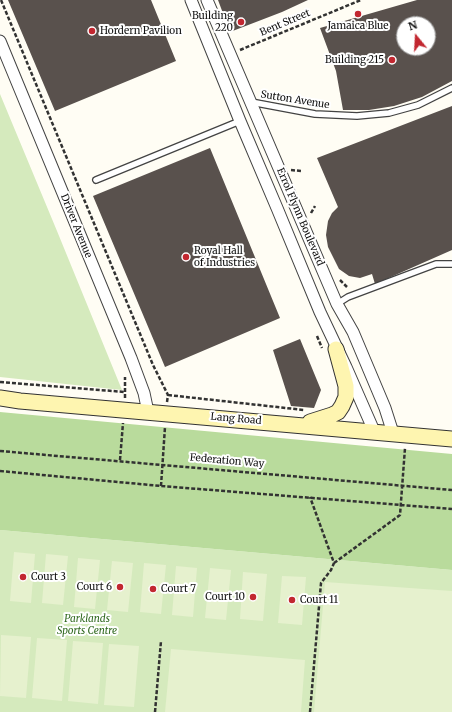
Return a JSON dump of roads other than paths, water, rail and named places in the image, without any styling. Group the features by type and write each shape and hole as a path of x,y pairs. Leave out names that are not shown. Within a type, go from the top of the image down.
{"street":[{"name":"Errol Flynn Boulevard","path":"191,0 320,312 374,431"},
{"name":"Errol Flynn Boulevard","path":"207,0 337,304 353,332 387,414 393,433"},
{"name":"Driver Avenue","path":"0,41 131,358 144,393 148,412"},
{"path":"303,417 332,416 342,406 347,393 336,349"},
{"name":"Lang Road","path":"0,398 148,412 303,417 374,431 452,439"},
{"name":"Lang Road","path":"0,401 20,401"}],"lane":[{"name":"Sutton Avenue","path":"251,102 315,114 357,116 389,113 418,105 452,88"},
{"path":"96,180 240,121"},
{"path":"337,304 348,297 436,264 452,264"}],"place":[{"name":"Jamaica Blue","path":"358,14"},
{"name":"Building 220","path":"241,22"},
{"name":"Hordern Pavilion","path":"92,31"},
{"name":"Building 215","path":"392,60"},
{"name":"Royal Hall of Industries","path":"186,257"},
{"name":"Court 3","path":"23,577"},
{"name":"Court 6","path":"120,587"},
{"name":"Court 7","path":"153,589"},
{"name":"Court 10","path":"253,597"},
{"name":"Court 11","path":"292,600"}],"park label":[{"name":"Parklands Sports Centre","path":"87,624"}]}
